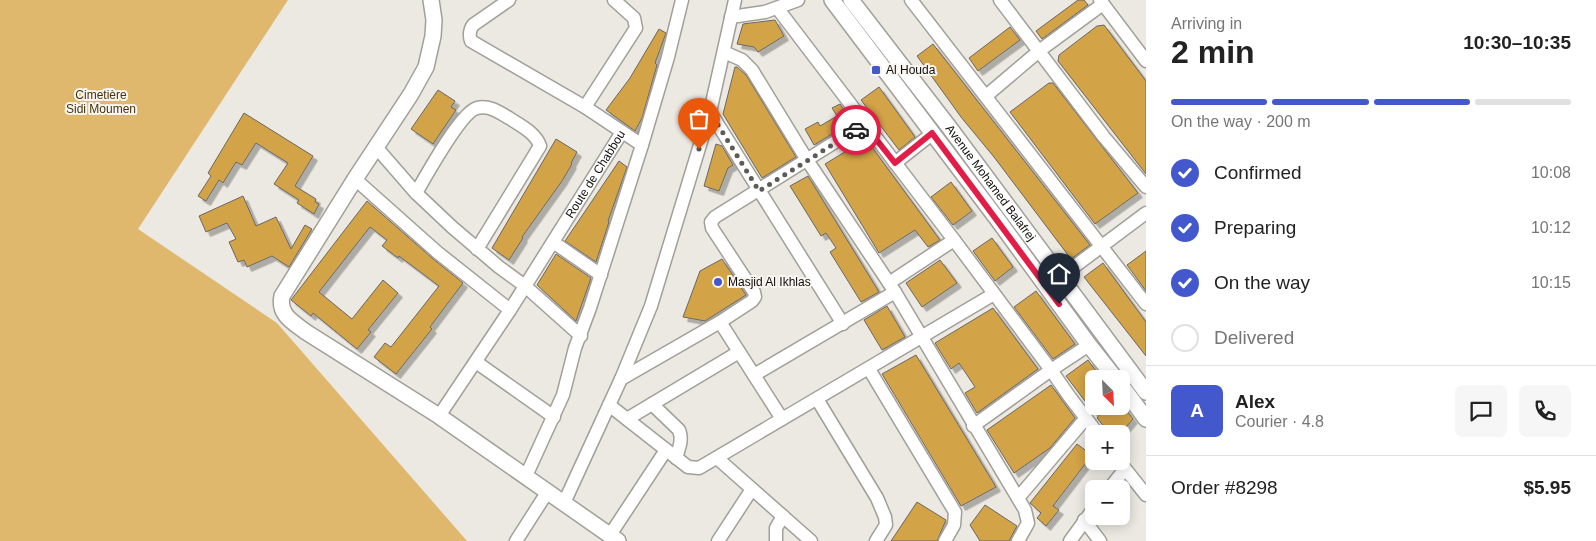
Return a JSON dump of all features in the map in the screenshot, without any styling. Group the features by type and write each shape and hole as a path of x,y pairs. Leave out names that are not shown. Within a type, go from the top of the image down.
{"street":[{"path":"431,0 434,36 426,67 406,102 355,179 282,296 280,303 282,310 286,317 294,323 439,416 614,538 671,454 681,443 679,430 652,404"},
{"name":"Route de Chabbou","path":"439,416 510,310 622,132 585,107 471,41 469,35 473,24 509,0"},
{"path":"585,107 636,28 634,18 614,0"},
{"path":"526,476 554,417 569,375 575,348 581,336 642,145 668,57 682,0"},
{"path":"564,503 621,379 651,306 710,112 735,0"},
{"path":"731,16 778,9 798,0"},
{"name":"Avenue Mohamed Balafrej","path":"832,0 1109,370"},
{"name":"Avenue Mohamed Balafrej","path":"851,0 949,127 1146,392"},
{"path":"911,0 1146,304"},
{"path":"1000,0 1104,137 1146,187"},
{"path":"986,96 1039,51 1102,2 1146,60"},
{"path":"778,9 954,240 1091,425"},
{"path":"724,52 742,60 752,70 921,336 1027,515 1028,523 1018,541"},
{"path":"416,193 457,127 470,111 479,108 494,109 534,136 540,146 477,249"},
{"path":"710,112 842,324"},
{"path":"621,379 720,322 752,301 755,295 712,228 711,222 715,217 864,124"},
{"path":"622,132 642,145"},
{"path":"895,163 932,133"},
{"path":"376,147 416,193 452,228 525,286 581,336"},
{"path":"355,179 437,252 510,310"},
{"path":"1047,287 1146,213"},
{"path":"754,375 842,324 954,240"},
{"path":"553,242 601,275"},
{"path":"609,405 688,467 694,468 706,465 994,294"},
{"path":"720,322 782,419"},
{"path":"973,426 1089,345"},
{"path":"627,419 739,352"},
{"path":"476,362 554,417"},
{"path":"869,369 953,508 956,515 954,525 944,541"},
{"path":"1130,397 1146,419"},
{"path":"817,399 871,486 882,508 886,525 876,541"},
{"path":"1018,498 1086,418"},
{"path":"717,458 811,541"},
{"path":"1126,470 1146,495"},
{"path":"718,541 752,489"},
{"path":"516,541 548,491"},
{"path":"776,541 776,528 783,516"},
{"path":"1070,541 1084,520 1100,541"}],"green space":[{"name":"Cimetière Sidi Moumen","path":"0,0 288,0 138,229 277,323 467,541 0,541"}],"building":[{"path":"1078,0 1084,0 1088,5 1042,39 1036,31"},
{"path":"775,20 784,36 758,52 754,47 737,44 743,24"},
{"path":"1104,25 1146,81 1146,174 1058,61 1059,55 1097,26"},
{"path":"1010,27 1020,40 978,71 969,58"},
{"path":"659,29 666,33 655,63 657,65 642,118 635,131 606,110 630,78"},
{"path":"933,44 1090,245 1071,259 994,157 961,117 917,56"},
{"path":"735,67 746,75 796,157 762,178 723,114"},
{"path":"1049,83 1053,83 1138,193 1095,224 1010,112"},
{"path":"879,87 915,137 899,150 861,100"},
{"path":"438,90 455,101 451,107 456,110 433,144 411,129"},
{"path":"840,104 852,122 814,145 805,129 818,122 820,126 837,116 832,108"},
{"path":"244,113 313,156 295,186 316,199 315,202 319,204 314,214 297,203 299,200 274,184 288,163 256,143 242,165 236,162 223,183 219,180 206,201 198,196 211,176 208,173"},
{"path":"556,139 577,152 562,181 522,237 509,260 492,248"},
{"path":"866,139 940,240 928,247 915,230 879,253 825,164"},
{"path":"716,144 722,146 733,165 728,168 719,191 704,186"},
{"path":"619,161 627,167 596,262 565,241"},
{"path":"808,176 879,292 861,302 830,252 836,248 826,233 821,236 790,186"},
{"path":"951,182 972,211 953,225 931,197"},
{"path":"243,196 256,226 276,217 291,249 305,225 312,229 289,267 272,256 247,267 244,260 238,262 229,242 236,239 227,223 206,232 199,216"},
{"path":"367,201 463,283 430,327 432,329 396,374 374,357 385,343 391,347 439,286 399,256 398,258 382,246 387,240 370,227 319,292 352,319 383,280 398,293 368,330 371,332 357,349 313,313 311,316 291,300"},
{"path":"992,238 1013,267 995,281 973,251"},
{"path":"1146,251 1146,291 1127,265"},
{"path":"556,254 591,278 576,321 537,285"},
{"name":"Masjid Al Ikhlas","path":"722,259 746,295 705,321 683,317 700,271"},
{"path":"940,260 957,283 922,307 906,283"},
{"path":"1103,263 1146,322 1146,356 1084,277"},
{"path":"1036,291 1075,344 1053,359 1014,307"},
{"path":"887,306 905,337 882,350 864,320"},
{"path":"993,308 1038,369 977,413 965,393 975,387 959,363 951,369 935,343"},
{"path":"916,355 996,487 961,506 882,374"},
{"path":"1088,360 1095,370 1085,370 1085,401 1066,376"},
{"path":"1051,385 1075,418 1050,448 1014,473 987,430"},
{"path":"1099,415 1130,415 1133,419 1128,425 1103,425 1097,418"},
{"path":"1077,444 1085,450 1085,464 1053,506 1059,510 1046,526 1037,518 1041,513 1030,503"},
{"path":"917,502 946,520 937,541 891,541"},
{"path":"985,505 1017,526 1009,541 980,541 970,525"}],"way so far":[{"path":"699,149 710,112 759,191 856,130"}],"place":[{"name":"Al Houda","path":"876,70"},
{"name":"Masjid Al Ikhlas","path":"718,282"}],"route":[{"path":"856,130 864,124 895,163 932,133 1006,230 1059,304"}]}
